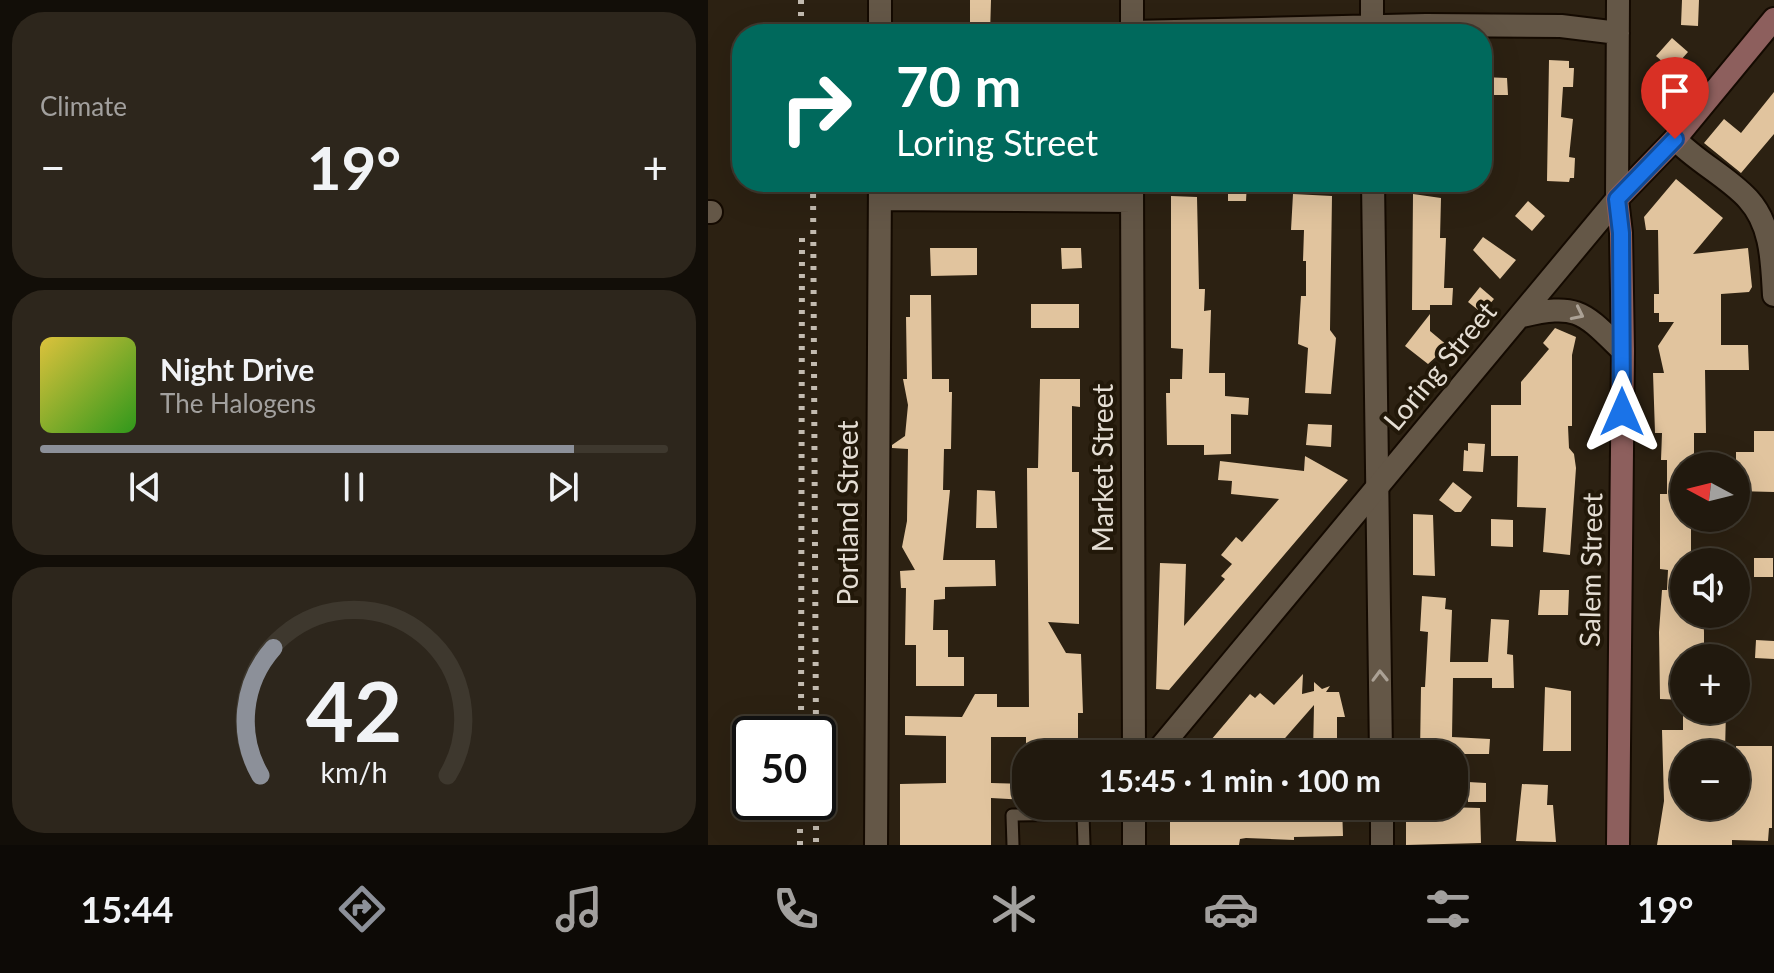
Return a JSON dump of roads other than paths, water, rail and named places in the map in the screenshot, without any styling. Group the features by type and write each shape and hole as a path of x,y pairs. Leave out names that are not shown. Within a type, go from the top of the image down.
{"main road":[{"name":"Loring Street","path":"1617,199 1675,139 1774,19"},
{"name":"Salem Street","path":"1617,199 1621,233 1623,351 1618,845"}],"street":[{"path":"880,0 880,24"},
{"path":"1132,0 1132,24"},
{"path":"1372,0 1372,24"},
{"path":"1617,199 1618,0"},
{"path":"1492,27 1561,26 1618,33"},
{"path":"1675,139 1695,160 1748,199 1768,237 1774,295"},
{"name":"Portland Street","path":"876,845 880,192"},
{"name":"Market Street","path":"1132,192 1134,740"},
{"path":"1373,192 1381,740"},
{"name":"Loring Street","path":"1167,740 1617,199"},
{"path":"1522,316 1566,308 1596,325 1623,351"},
{"path":"1134,820 1134,845"},
{"path":"1382,820 1382,845"}],"lane":[{"path":"1013,845 1012,815 1083,814 1084,845"}],"railway":[{"path":"801,0 801,24"},
{"path":"813,192 816,716"},
{"path":"801,716 802,238"},
{"path":"800,820 800,845"},
{"path":"816,820 816,845"}]}
